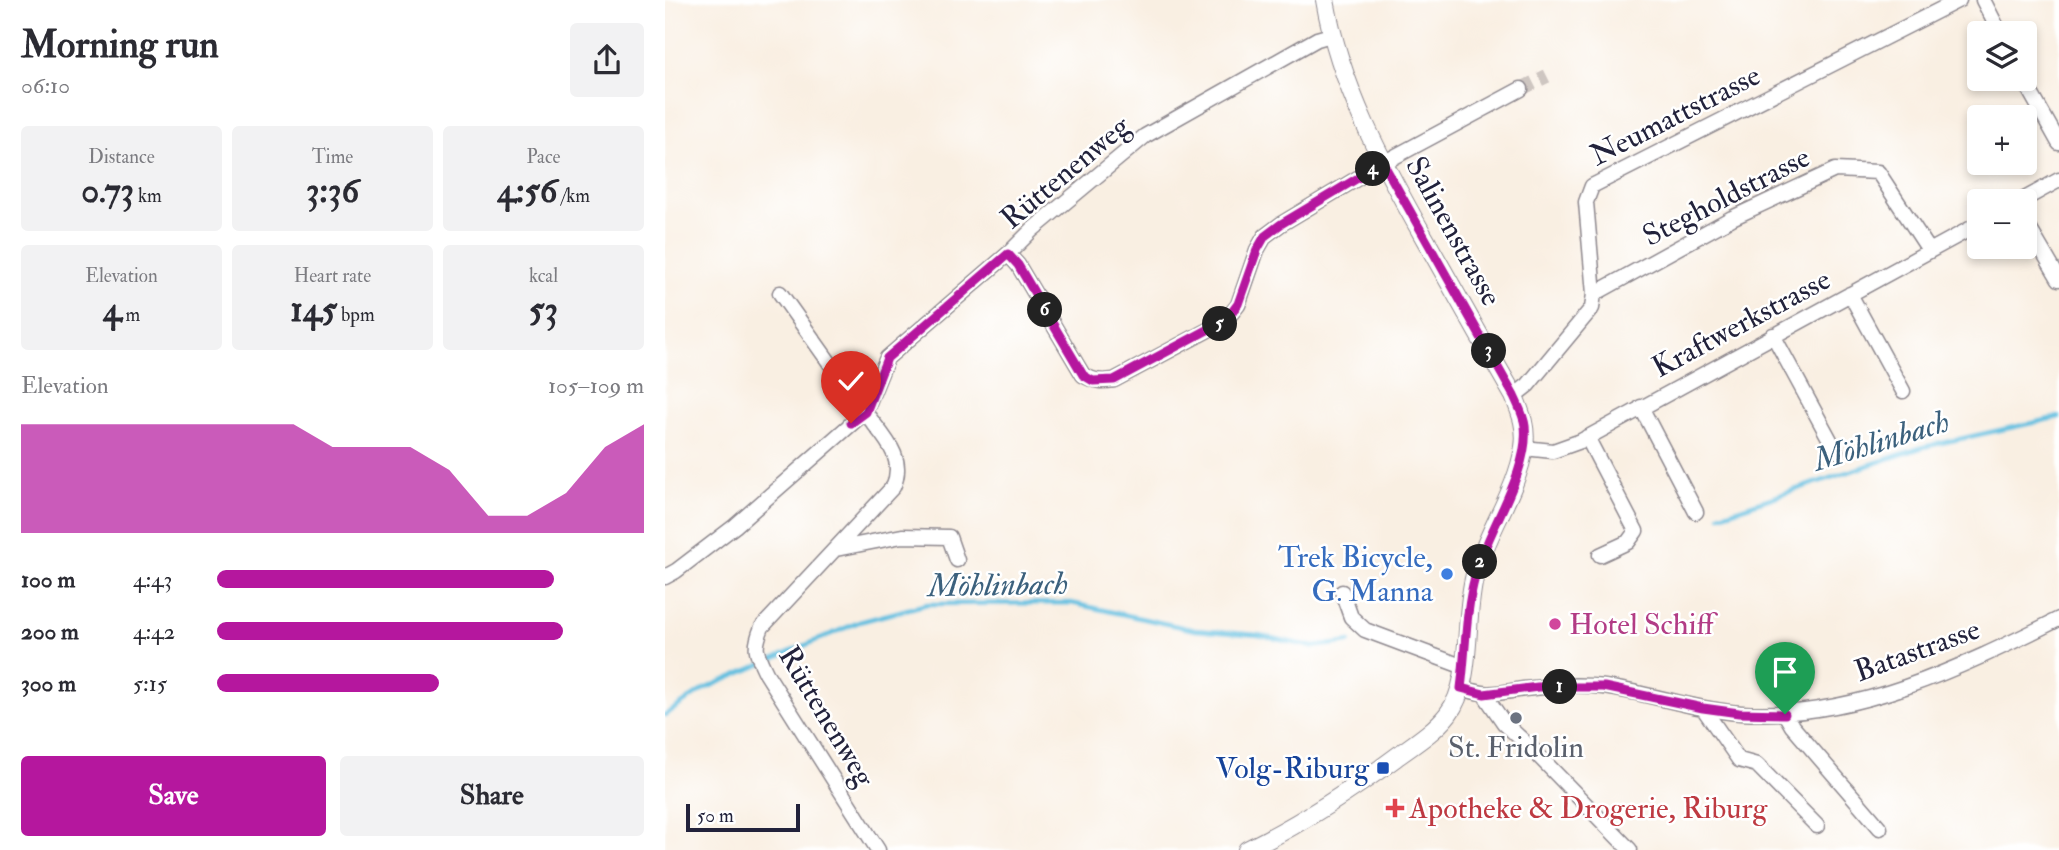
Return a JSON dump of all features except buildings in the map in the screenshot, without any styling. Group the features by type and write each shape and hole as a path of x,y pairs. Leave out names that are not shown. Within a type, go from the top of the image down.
{"street":[{"name":"Salinenstrasse","path":"1325,0 1331,35 1351,96 1383,163 1514,396 1525,424 1524,448 1511,491 1475,575 1467,620 1461,688"},
{"name":"Neumattstrasse","path":"1594,294 1586,202 1592,186 1959,0"},
{"path":"1983,0 1994,21"},
{"name":"Rüttenenweg","path":"878,850 763,667 755,643 762,627 893,486 898,476 898,462 894,452 866,412 887,358 1033,230 1146,136 1317,39 1331,35"},
{"path":"1008,254 1018,265 1083,375 1093,381 1114,380 1226,320 1238,304 1257,250 1265,236 1281,224 1383,163 1521,89"},
{"path":"2030,91 2059,143"},
{"name":"Stegholdstrasse","path":"1594,294 1732,218 1835,170 1878,172 1929,250"},
{"path":"2037,192 2059,180"},
{"name":"Kraftwerkstrasse","path":"1524,448 1553,451 1587,437 1967,230"},
{"path":"2037,241 2059,279"},
{"path":"780,293 844,383 852,389 871,395"},
{"path":"1514,396 1528,385 1585,318 1592,309 1594,294"},
{"path":"1850,294 1903,391"},
{"path":"1773,335 1836,450"},
{"path":"1641,407 1696,512"},
{"path":"665,577 735,526 866,412"},
{"path":"1587,437 1636,531 1628,542 1600,555"},
{"path":"836,549 902,536 950,537 957,560"},
{"path":"1342,592 1351,617 1365,630 1464,667"},
{"name":"Batastrasse","path":"1461,688 1484,694 1538,687 1604,687 1703,708 1739,713 1785,714 1879,696 1973,661 2059,619"},
{"path":"1247,850 1319,811 1427,735 1448,714 1461,688"},
{"path":"1484,694 1504,723 1630,850"},
{"path":"1703,708 1739,760 1757,765 1817,826"},
{"path":"1785,714 1792,726 1880,828"}],"waterway":[{"name":"Möhlinbach","path":"1720,515 1923,447 2059,417"},
{"name":"Möhlinbach","path":"665,715 704,689 859,622 927,604 1071,603 1195,630 1258,635 1313,647 1350,642"}],"tunnel":[{"path":"1521,89 1547,76"}],"place":[{"name":"Trek Bicycle, G. Manna","path":"1447,574"},
{"name":"Hotel Schiff","path":"1555,624"},
{"name":"St. Fridolin","path":"1516,718"},
{"name":"Volg-Riburg","path":"1383,768"},
{"name":"Apotheke & Drogerie, Riburg","path":"1395,808"}],"route":[{"path":"851,423 866,412 887,358 1008,254 1018,265 1083,375 1093,381 1114,380 1226,320 1238,304 1257,250 1265,236 1383,163 1514,396 1525,424 1524,448 1511,491 1475,575 1467,620 1461,688 1484,694 1538,687 1604,687 1703,708 1739,713 1785,714"}]}
